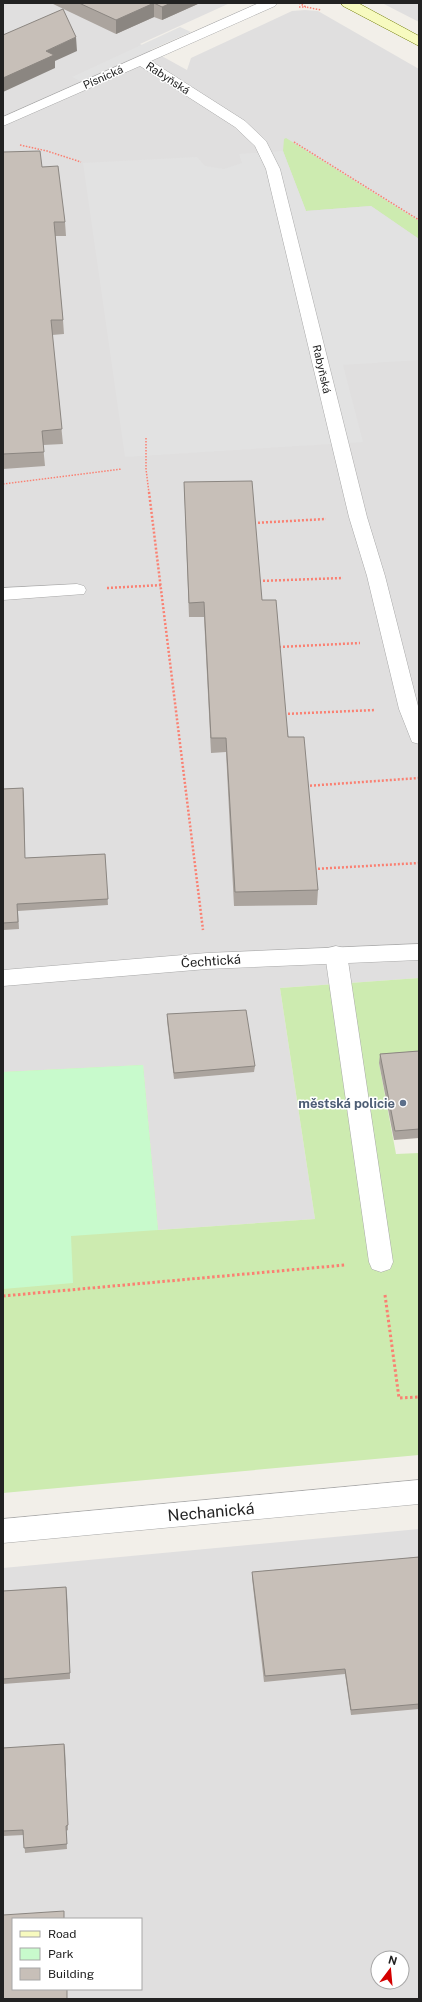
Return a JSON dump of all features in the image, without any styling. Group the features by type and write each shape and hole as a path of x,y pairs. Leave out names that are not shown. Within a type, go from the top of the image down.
{"main road":[{"path":"348,3 419,42"}],"street":[{"name":"Písnická","path":"3,122 270,3"},
{"name":"Rabyňská","path":"140,60 240,124 261,144 273,169 358,518 376,576 409,709 419,737"},
{"path":"3,594 77,590"},
{"name":"Čechtická","path":"3,978 207,961 336,954 419,952"},
{"path":"336,954 381,1262"},
{"name":"Nechanická","path":"3,1531 419,1492"}],"path":[{"path":"294,8 306,7"},
{"path":"294,142 419,220"},
{"path":"17,145 47,151 81,162"},
{"path":"146,438 146,469 162,585 207,961"},
{"path":"3,484 122,469"},
{"path":"254,523 358,518"},
{"path":"259,581 376,576"},
{"path":"77,590 162,585"},
{"path":"279,647 392,641"},
{"path":"284,714 409,709"},
{"path":"306,786 419,778"},
{"path":"314,869 419,862"},
{"path":"3,1296 381,1262 399,1398 419,1397"}],"shaded area":[{"path":"3,3 230,3 140,44 187,70 191,58 292,11 318,11 419,69 419,978 280,988 315,1219 158,1230 143,1065 3,1072"},
{"path":"382,3 419,3 419,22"},
{"path":"180,27 191,32 80,81 72,77"},
{"path":"283,151 306,211 371,206 419,239 419,360 343,365 363,442 125,457 83,163 197,157 205,166 224,169 242,163 239,154"},
{"path":"419,1529 419,1999 3,1999 3,1568"}],"green space":[{"path":"286,138 419,221 419,239 371,206 306,211 283,151 284,139"},
{"path":"419,978 419,1060 379,1063 396,1154 419,1153 419,1455 3,1493 3,1072 143,1065 158,1230 315,1219 280,988"},
{"path":"143,1065 158,1230 71,1236 73,1283 3,1289 3,1072"}],"building":[{"path":"79,3 154,3 116,20"},
{"path":"154,3 171,3 162,7"},
{"path":"63,9 76,37 46,51 54,55 3,78 3,35"},
{"path":"40,151 42,167 58,166 65,222 54,222 63,320 51,320 62,429 42,431 44,452 3,454 3,152"},
{"path":"252,481 262,600 276,600 288,737 304,737 318,890 235,892 226,738 211,738 204,602 189,603 184,482"},
{"path":"23,788 25,858 105,854 108,899 17,904 18,922 3,923 3,789"},
{"path":"246,1010 255,1066 174,1073 167,1014"},
{"name":"městská policie","path":"419,1051 419,1129 395,1131 380,1054"},
{"path":"419,1557 419,1704 351,1710 345,1669 265,1676 252,1572"},
{"path":"66,1587 70,1673 3,1679 3,1591"},
{"path":"64,1744 68,1825 66,1826 67,1844 24,1848 23,1830 3,1831 3,1748"},
{"path":"64,1911 64,1918 12,1918 12,1990 67,1990 67,1999 3,1999 3,1915"}],"place":[{"name":"městská policie","path":"403,1103"}]}
